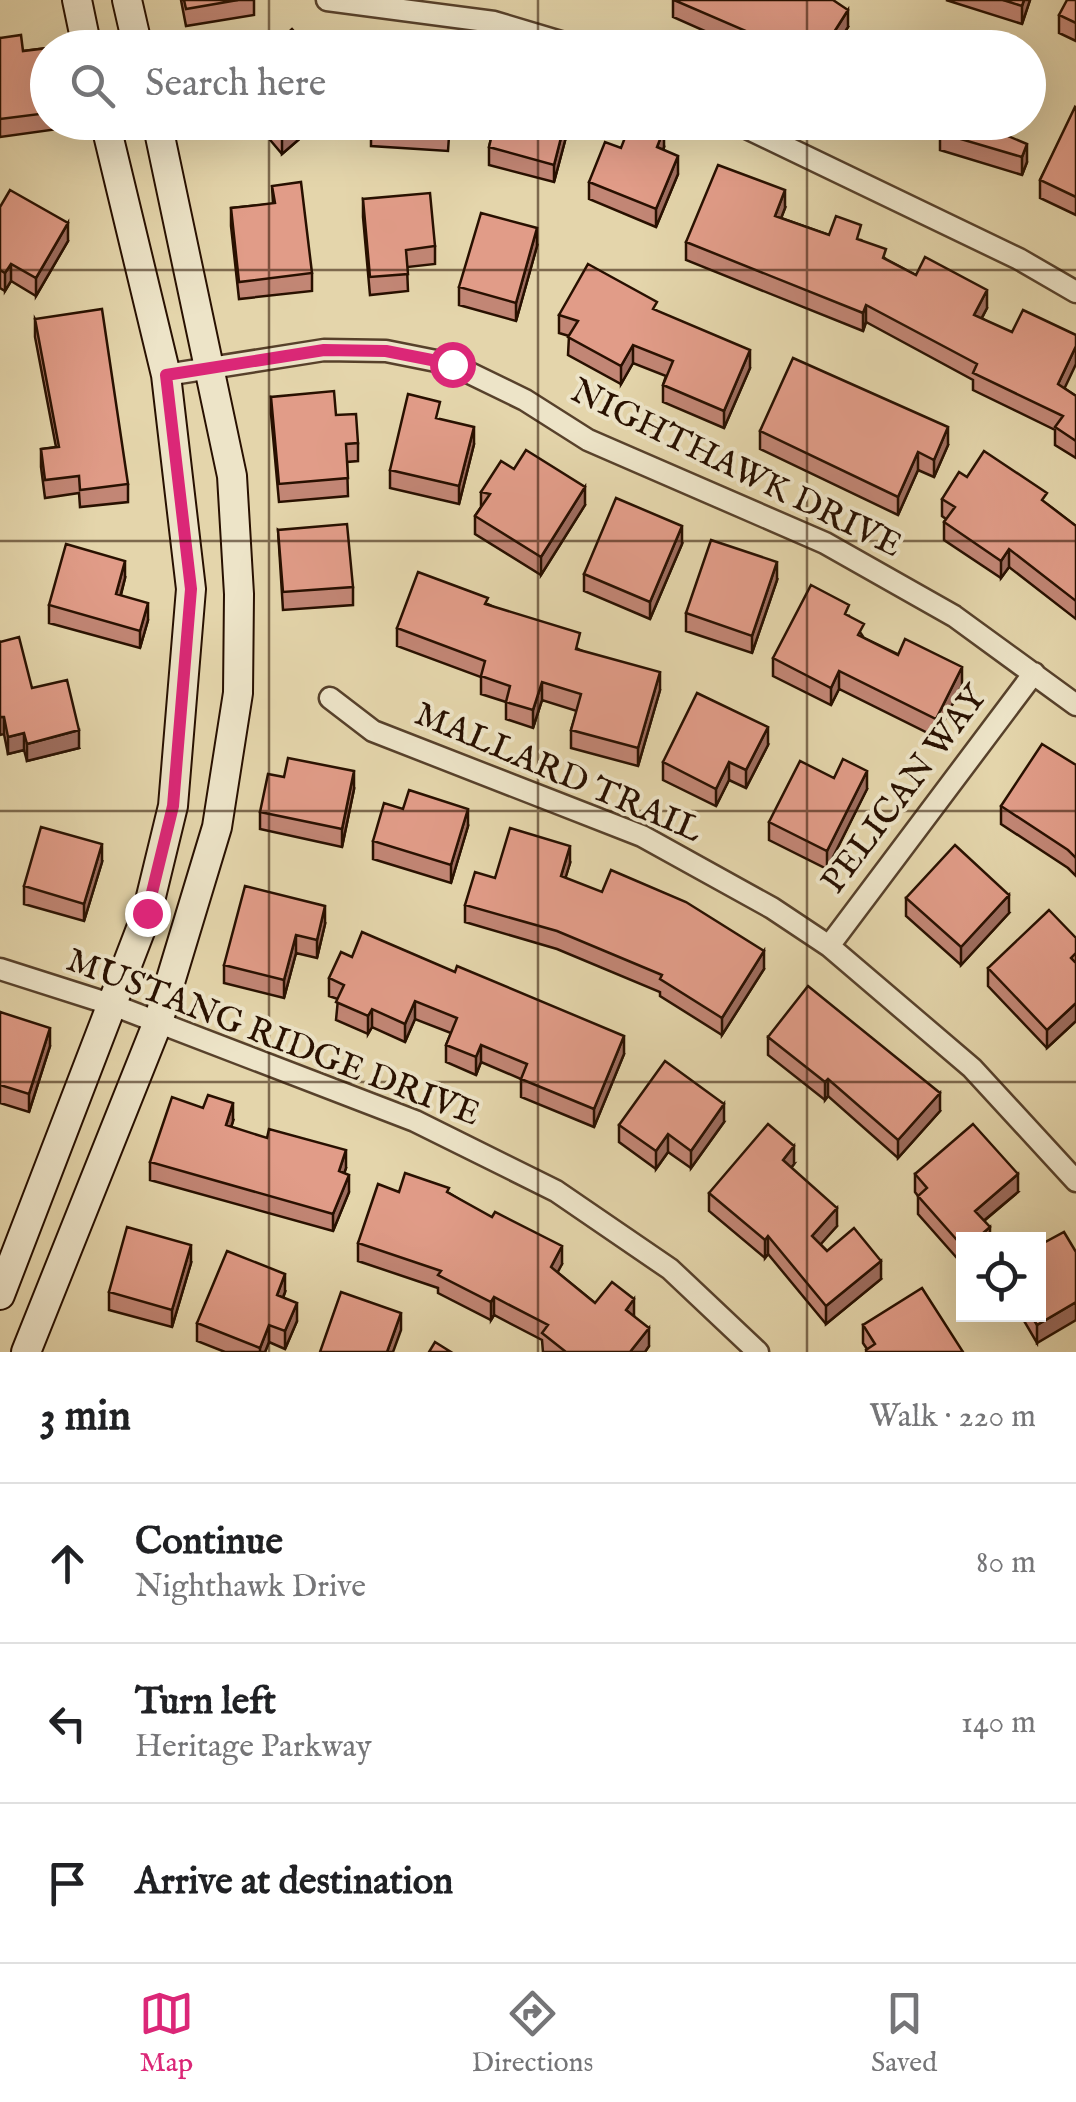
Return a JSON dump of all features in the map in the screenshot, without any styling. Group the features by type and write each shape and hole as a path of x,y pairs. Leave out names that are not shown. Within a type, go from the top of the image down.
{"main road":[{"path":"77,0 84,30"},
{"path":"127,0 134,30"},
{"path":"0,1295 147,913 173,806 191,589 166,375 109,140"},
{"path":"26,1352 158,1022 217,826 238,692 240,594 232,476 212,368 160,140"}],"street":[{"path":"328,1 494,22 521,30"},
{"path":"772,140 1020,259 1076,292"},
{"name":"NIGHTHAWK DRIVE","path":"166,375 324,350 386,351 452,364 526,400 588,440 825,543 954,616 1076,706"},
{"name":"PELICAN WAY","path":"829,946 1034,673"},
{"name":"MALLARD TRAIL","path":"330,698 373,730 642,836 829,946 972,1068 1076,1181"},
{"name":"MUSTANG RIDGE DRIVE","path":"0,969 113,1005 414,1121 556,1191 670,1269 758,1352"}],"building":[{"path":"184,0 238,0 186,9"},
{"path":"674,0 833,0 848,10 835,30 744,30"},
{"path":"1003,0 1024,0 1022,6"},
{"path":"1067,0 1076,0 1076,23 1059,15"},
{"path":"21,35 23,51 30,50 30,115 0,119 0,38"},
{"path":"1076,108 1076,197 1040,180"},
{"path":"491,140 560,140 554,165 489,147"},
{"path":"624,140 660,140 657,147 678,156 656,209 589,182 605,142 621,148"},
{"path":"964,140 1017,140 1027,144 1022,157"},
{"path":"718,165 785,190 775,216 829,235 836,216 861,225 857,239 886,249 883,258 916,275 925,257 987,290 974,315 1012,332 1023,310 1076,335 1076,346 1058,384 1076,396 1076,441 1055,427 1063,416 973,373 977,364 866,305 863,313 686,242"},
{"path":"301,182 312,273 239,282 231,208 275,203 272,186"},
{"path":"10,190 68,223 36,278 11,264 5,273 0,270 0,207"},
{"path":"430,193 435,246 406,250 408,274 370,277 363,199"},
{"path":"481,213 537,228 516,303 459,287"},
{"path":"588,264 657,302 653,309 750,350 724,411 663,385 673,361 633,345 621,366 568,337 578,321 559,315"},
{"path":"102,309 128,484 80,490 79,476 45,480 41,449 59,447 35,319"},
{"path":"793,358 948,427 934,460 918,452 898,497 760,431"},
{"path":"334,391 336,415 356,414 358,443 346,444 348,478 279,484 271,397"},
{"path":"408,394 440,402 436,418 474,427 459,486 390,470"},
{"path":"526,450 585,487 541,557 475,516 490,494 481,492 501,461 514,469"},
{"path":"984,451 1047,493 1042,500 1076,526 1076,601 1009,549 1001,561 944,522 955,507 942,499 959,472 967,477"},
{"path":"616,498 682,526 650,602 584,574"},
{"path":"347,524 353,587 283,592 278,530"},
{"path":"711,540 777,562 752,636 686,613"},
{"path":"66,544 125,561 116,594 148,603 140,631 49,605"},
{"path":"418,572 488,598 485,604 580,633 576,649 660,672 638,748 571,730 581,694 542,682 533,710 506,702 510,686 481,676 485,661 397,628"},
{"path":"811,585 849,605 845,614 864,624 858,635 898,655 905,639 962,667 936,719 839,671 831,688 773,658"},
{"path":"19,637 32,688 67,680 79,730 27,744 24,733 8,737 4,717 0,717 0,642"},
{"path":"697,693 768,727 746,770 729,762 716,789 663,762"},
{"path":"1042,744 1076,765 1076,858 1001,806"},
{"path":"288,758 354,771 342,829 260,812 268,774 284,777"},
{"path":"843,759 867,771 827,851 769,822 800,761 834,778"},
{"path":"409,790 468,809 451,865 373,841 384,803 403,809"},
{"path":"41,827 102,844 84,904 24,886"},
{"path":"510,828 570,846 561,876 602,892 611,870 686,902 764,951 722,1018 660,979 662,975 557,931 465,905 475,872 495,878"},
{"path":"955,845 1009,895 961,947 906,898"},
{"path":"245,886 325,906 317,940 296,935 284,980 224,965"},
{"path":"1049,910 1076,938 1076,953 1071,958 1076,963 1076,1003 1047,1030 988,968"},
{"path":"362,932 455,972 457,966 624,1036 594,1109 521,1079 527,1064 481,1045 476,1057 446,1045 457,1018 415,1001 405,1024 372,1009 368,1016 336,1002 344,985 329,978 341,952 352,957"},
{"path":"808,986 940,1093 898,1140 828,1079 825,1082 768,1037"},
{"path":"0,1012 50,1028 29,1094 0,1085"},
{"path":"665,1061 724,1104 691,1151 668,1134 656,1151 619,1125"},
{"path":"208,1095 233,1103 226,1125 267,1138 269,1129 346,1150 339,1171 349,1175 333,1214 150,1162 172,1097 203,1108"},
{"path":"768,1124 794,1146 783,1160 837,1208 812,1236 827,1251 854,1228 881,1261 826,1306 768,1236 765,1240 709,1193"},
{"path":"973,1124 1018,1174 975,1211 990,1227 984,1232 956,1232 956,1239 918,1196 927,1188 915,1174"},
{"path":"405,1173 449,1188 447,1192 492,1217 495,1212 562,1246 551,1267 595,1303 612,1282 634,1299 626,1310 649,1328 630,1352 566,1352 542,1333 548,1325 494,1297 491,1302 438,1275 441,1271 358,1243 378,1184 399,1192"},
{"path":"127,1227 191,1245 172,1310 109,1292"},
{"path":"1064,1232 1076,1252 1076,1302 1046,1320 1046,1242"},
{"path":"227,1251 285,1274 277,1295 297,1303 285,1331 269,1325 260,1348 197,1323"},
{"path":"922,1288 963,1352 867,1352 875,1344 863,1325"},
{"path":"341,1292 401,1313 387,1352 320,1352"},
{"path":"435,1342 451,1352 429,1352"}],"route":[{"path":"147,913 173,806 191,589 166,375 324,350 386,351 452,364"}]}
